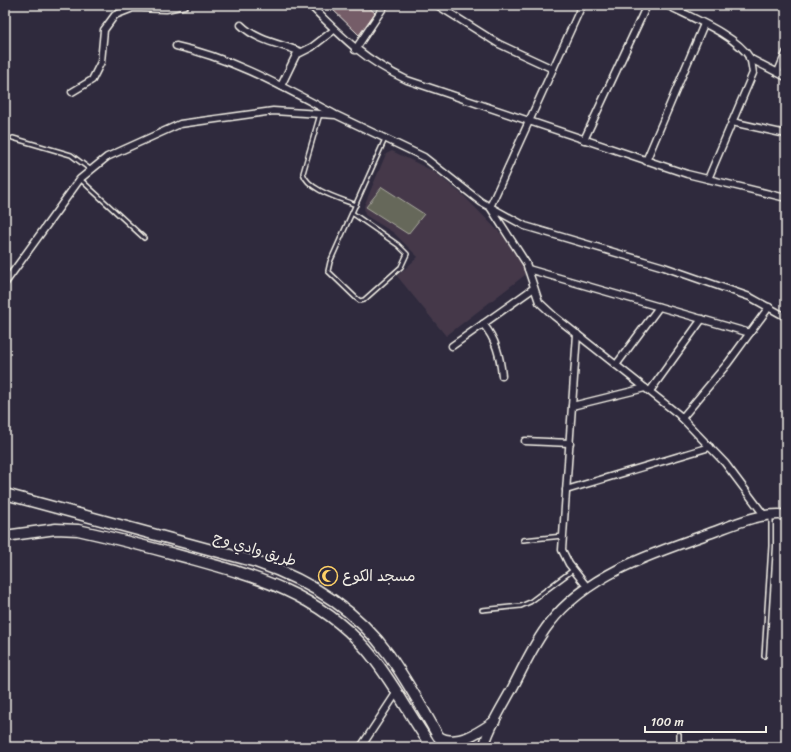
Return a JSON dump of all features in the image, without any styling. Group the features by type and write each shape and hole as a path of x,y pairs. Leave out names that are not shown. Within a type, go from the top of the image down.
{"main road":[{"name":"طريق وادي وج","path":"5,494 256,562 280,570 314,587 341,606 374,636 388,654 438,736 447,747"},
{"name":"طريق وادي وج","path":"5,536 56,529 78,530 252,575 290,591 328,615 365,648 397,692 432,747"}],"street":[{"path":"72,92 89,83 98,70 104,30 108,22 124,10 137,7 166,9 185,5"},
{"path":"310,5 355,50 383,68 407,80 646,161 708,179 786,198"},
{"path":"355,50 385,5"},
{"path":"437,5 499,44 553,69"},
{"path":"490,207 582,5"},
{"path":"584,140 647,5"},
{"path":"667,5 704,24 730,40 749,58 786,76"},
{"path":"646,161 704,24"},
{"path":"241,25 248,32 258,37 301,52"},
{"path":"281,86 293,60 301,52 312,47 334,30"},
{"path":"176,46 215,56 281,86 336,115 424,157 481,202 524,226 664,267 750,297 786,317"},
{"path":"778,72 786,53"},
{"path":"708,179 753,74 749,58"},
{"path":"5,283 80,179 107,157 180,124 273,111 336,115"},
{"path":"732,122 786,134"},
{"path":"490,207 528,269 539,302 682,418 725,463 768,515"},
{"path":"528,269 750,332"},
{"path":"452,346 534,288"},
{"path":"616,364 659,307"},
{"path":"682,418 728,363 769,307"},
{"path":"572,406 648,390 702,319"},
{"path":"483,324 494,339 499,354 502,376"},
{"path":"577,334 562,550 573,570 588,588"},
{"path":"525,441 570,443"},
{"path":"566,490 710,447"},
{"path":"484,747 496,720 530,655 549,623 572,599 602,579 654,553 768,515 786,515"},
{"path":"361,747 397,692"},
{"path":"438,736 443,739 463,739 478,732 496,720"}],"lane":[{"path":"320,114 303,173 304,178 310,184 321,190 356,205"},
{"path":"13,138 71,155 91,170"},
{"path":"352,213 398,245 407,254 401,267 364,300 356,298 328,271 330,262 385,139"},
{"path":"80,179 144,238"},
{"path":"764,656 771,546 768,515"},
{"path":"523,540 563,536"},
{"path":"482,610 521,606 530,602 573,570"},
{"path":"679,734 679,747"}],"shaded area":[{"path":"392,151 433,171 463,195 503,236 523,266 525,275 446,336 397,276 418,257 394,233 365,215 364,206 386,154"}],"green space":[{"path":"382,187 424,214 408,234 366,207"}],"building":[{"path":"328,5 366,5 375,13 359,35"}],"place":[{"name":"مسجد الكوع","path":"328,576"}]}
